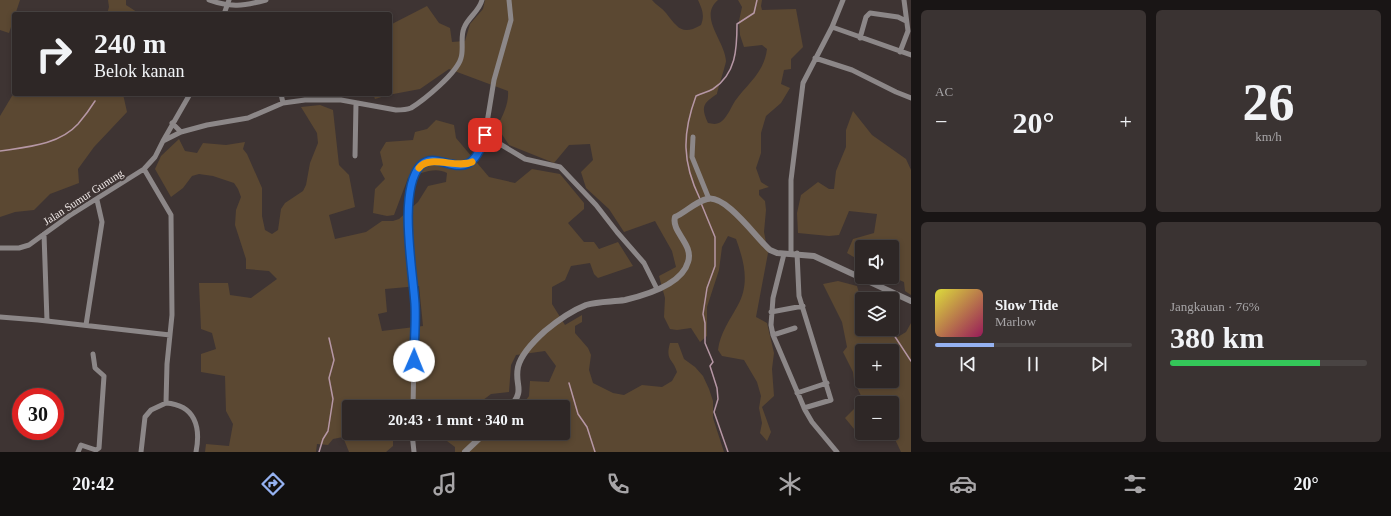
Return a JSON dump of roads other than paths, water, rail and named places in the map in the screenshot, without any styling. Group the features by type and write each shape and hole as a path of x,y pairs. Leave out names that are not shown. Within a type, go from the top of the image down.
{"street":[{"path":"209,0 228,6 244,6 266,0"},
{"path":"225,12 229,0"},
{"path":"162,141 181,132 208,124 248,118 283,103 305,100 326,99 405,110 412,107 454,70 461,60 463,29 479,7 482,0"},
{"path":"413,400 415,305 408,211 410,190 420,166 425,163 434,162 465,165 474,161 481,150 494,80 503,42 511,20 509,0"},
{"path":"804,408 831,401 827,383 798,290 794,253 791,180 804,84 815,58 832,28 843,0"},
{"path":"900,52 908,32 904,0"},
{"path":"860,38 866,17 870,14 898,17 906,21"},
{"path":"832,28 911,55"},
{"path":"815,58 852,70 911,98"},
{"name":"Jalan Sumur Gunung","path":"0,248 19,248 29,245 70,216 144,169 155,157 172,122 189,96"},
{"path":"281,96 283,103"},
{"path":"355,156 356,103"},
{"path":"172,122 181,132"},
{"path":"485,135 525,159 560,167 596,205 644,263 658,289"},
{"path":"693,137 692,157 703,201"},
{"path":"144,169 171,215 172,315 166,403"},
{"path":"86,325 102,222 97,200"},
{"path":"516,400 518,397 517,373 520,360 544,332 571,313 586,305 625,300 658,289 676,279 687,266 690,253 674,220 674,217 703,201 723,203 770,250 784,254 794,253 814,256 911,301"},
{"path":"44,234 46,321"},
{"path":"784,254 771,312 773,335 804,408 812,422 837,452"},
{"path":"771,312 803,306"},
{"path":"0,317 170,335"},
{"path":"773,335 795,328"},
{"path":"78,452 81,444 96,450 99,448 104,376 95,368 93,354"},
{"path":"797,393 827,383"},
{"path":"141,452 145,417 151,410 166,403 184,409 193,415 198,430 196,452"},
{"path":"413,440 414,452"},
{"path":"465,452 477,440"}],"waterway":[{"path":"700,199 694,186 687,160 686,136 691,110 696,96 713,89 721,83 731,68 734,60 737,24 754,13 757,0"},
{"path":"0,151 42,144 62,137 78,124 95,101"},
{"path":"701,203 715,237 715,266 707,288 703,314 705,323 705,343 713,362 710,366 717,388 718,399 714,412 728,452"},
{"path":"895,336 911,361"},
{"path":"319,452 323,439 328,431 333,399 329,378 334,360 329,338"},
{"path":"569,383 578,414 587,427 595,452"}]}
